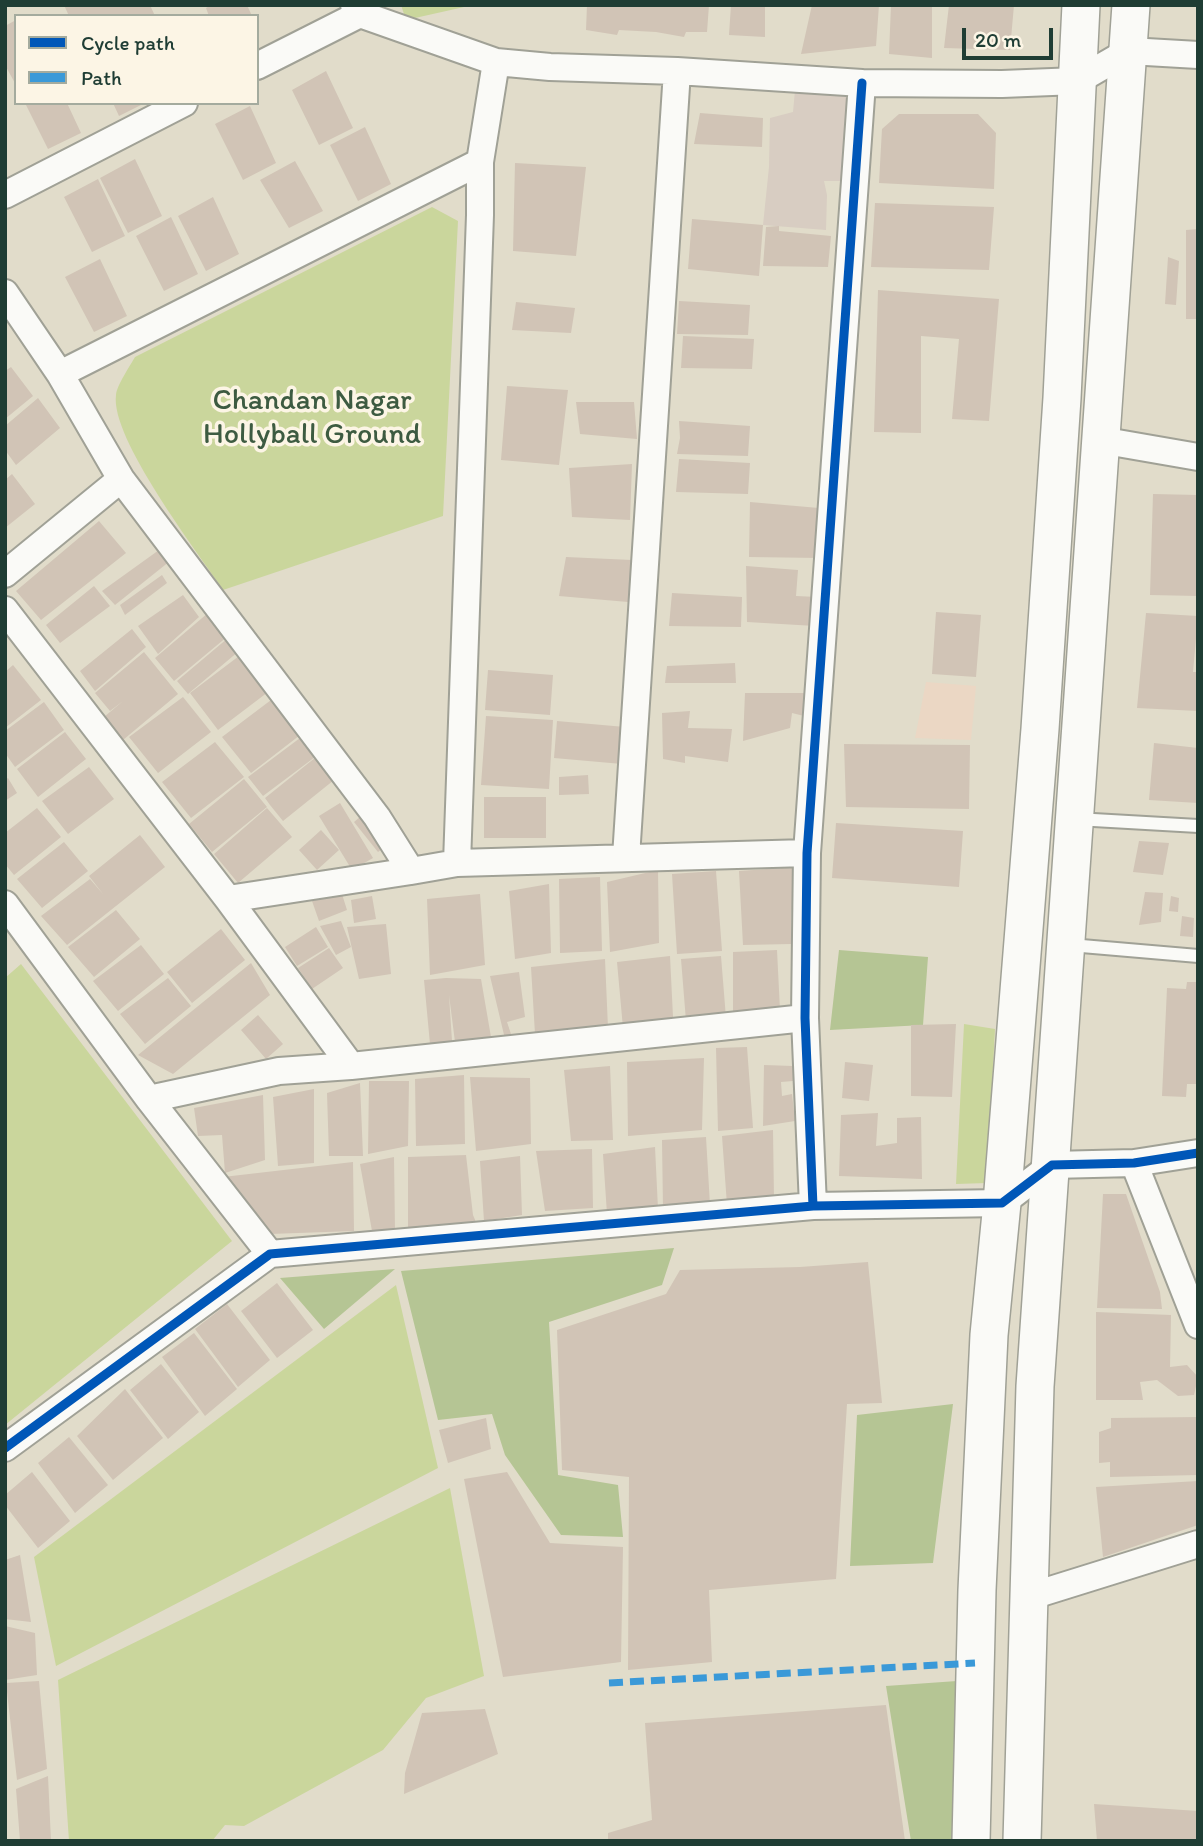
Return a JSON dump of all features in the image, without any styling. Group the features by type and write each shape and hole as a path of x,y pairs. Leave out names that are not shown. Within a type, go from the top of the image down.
{"main road":[{"path":"971,1841 977,1599 989,1349 1040,729 1062,397 1081,5"},
{"path":"1022,1841 1035,1386 1131,5"}],"street":[{"path":"259,65 357,10 496,62 550,67 677,71 862,83 1002,84 1077,81 1129,51 1198,55"},
{"path":"457,863 480,162 496,62"},
{"path":"626,857 677,71"},
{"path":"813,1206 805,1018 807,853 862,83"},
{"path":"5,195 180,105"},
{"path":"60,374 480,162"},
{"path":"5,293 60,374 121,479 377,817 411,872"},
{"path":"1100,440 1198,457"},
{"path":"5,574 121,479"},
{"path":"5,610 228,899 351,1066"},
{"path":"228,899 457,863 807,853"},
{"path":"5,904 149,1099 270,1254"},
{"path":"149,1099 279,1071 351,1066 805,1018"},
{"path":"5,1448 270,1254 813,1206 1002,1203 1052,1165 1134,1163 1198,1153"},
{"path":"1134,1163 1198,1325"},
{"path":"1028,1597 1198,1544"}],"lane":[{"path":"1075,819 1198,825"},
{"path":"1066,945 1198,956"}],"shaded area":[{"path":"795,90 853,94 844,181 824,181 827,195 826,230 763,225 769,167 770,118 793,112"},
{"path":"926,682 976,686 971,740 915,738"}],"green space":[{"path":"401,5 473,5 406,20"},
{"name":"Chandan Nagar Hollyball Ground","path":"432,207 458,221 443,516 223,590 158,494 127,438 118,414 116,395 124,376 135,357"},
{"path":"839,950 928,957 923,1025 830,1030"},
{"path":"21,964 232,1241 5,1425 5,978"},
{"path":"964,1024 995,1029 987,1183 956,1184"},
{"path":"674,1248 662,1285 549,1322 558,1475 618,1485 623,1537 561,1535 505,1455 492,1414 438,1420 401,1271"},
{"path":"395,1269 324,1329 280,1278"},
{"path":"396,1285 438,1468 56,1666 34,1557"},
{"path":"953,1404 933,1563 850,1566 857,1415"},
{"path":"450,1488 484,1676 426,1698 383,1750 244,1826 225,1825 212,1841 69,1841 58,1680"},
{"path":"957,1681 956,1841 911,1841 886,1686"}],"building":[{"path":"64,5 150,5 154,14 68,14"},
{"path":"211,5 247,5 251,14 208,14 206,8"},
{"path":"587,5 709,5 707,32 686,32 684,37 656,32 619,30 617,35 586,30"},
{"path":"731,5 765,5 765,37 729,35"},
{"path":"812,5 879,5 876,46 801,54"},
{"path":"891,5 932,5 932,58 889,54"},
{"path":"949,5 1014,5 1010,50 944,48"},
{"path":"14,21 14,81 5,65 5,26"},
{"path":"326,71 353,128 319,145 292,90"},
{"path":"26,105 68,105 81,133 48,149"},
{"path":"114,105 141,105 119,116"},
{"path":"250,106 276,163 243,180 215,124"},
{"path":"700,113 763,118 762,147 694,144"},
{"path":"899,114 978,114 996,133 994,189 879,183 882,129"},
{"path":"365,127 391,184 358,201 330,145"},
{"path":"135,159 162,216 128,233 100,178"},
{"path":"295,161 323,211 289,228 260,180"},
{"path":"515,163 586,167 576,256 513,251"},
{"path":"98,179 125,236 92,252 64,197"},
{"path":"213,197 239,254 206,271 178,216"},
{"path":"875,203 994,207 989,270 871,267"},
{"path":"171,217 198,274 164,291 136,236"},
{"path":"692,219 763,225 759,276 688,269"},
{"path":"779,226 779,231 831,236 828,267 763,266 766,227"},
{"path":"1198,229 1198,319 1186,319 1186,230"},
{"path":"1168,257 1179,261 1176,305 1165,304"},
{"path":"100,259 127,316 94,332 65,277"},
{"path":"878,290 999,299 989,421 952,419 959,339 921,336 921,433 874,432"},
{"path":"679,301 750,305 748,335 677,334"},
{"path":"516,302 575,308 571,333 512,330"},
{"path":"683,336 754,339 752,369 681,368"},
{"path":"11,367 33,396 5,419 5,371"},
{"path":"507,386 568,390 559,465 501,460"},
{"path":"38,398 60,428 16,465 5,450 5,426"},
{"path":"576,402 634,402 637,439 580,434"},
{"path":"679,421 750,426 748,456 677,454"},
{"path":"679,459 750,463 748,494 676,492"},
{"path":"632,464 630,520 572,517 569,468"},
{"path":"12,474 35,504 5,528 5,480"},
{"path":"1153,494 1198,495 1198,596 1150,595"},
{"path":"750,502 819,508 820,558 749,557"},
{"path":"99,521 126,553 41,620 16,591"},
{"path":"159,550 170,561 115,605 102,591"},
{"path":"566,557 632,560 628,602 559,596"},
{"path":"746,566 798,570 796,596 817,597 815,626 747,622"},
{"path":"162,575 167,583 125,615 120,605"},
{"path":"94,586 110,606 60,643 46,625"},
{"path":"672,593 742,597 741,627 669,626"},
{"path":"183,595 199,617 158,654 138,626"},
{"path":"936,612 981,615 976,677 932,674"},
{"path":"208,613 228,636 174,681 155,658"},
{"path":"1146,613 1198,616 1193,672 1198,672 1198,711 1137,708"},
{"path":"132,629 146,647 95,691 80,671"},
{"path":"228,638 239,651 188,694 177,681"},
{"path":"144,652 178,694 123,740 104,717 123,701 110,711 95,693"},
{"path":"243,653 272,689 218,730 190,693"},
{"path":"735,663 736,683 665,683 667,666"},
{"path":"13,665 41,700 5,728 5,672"},
{"path":"488,670 553,675 550,715 485,710"},
{"path":"745,693 810,693 808,717 792,713 790,728 743,741"},
{"path":"183,697 211,732 158,773 129,737"},
{"path":"275,697 304,732 251,773 222,737"},
{"path":"44,702 64,730 15,767 5,753 5,731"},
{"path":"690,711 688,728 732,729 728,762 685,756 685,763 663,759 662,713"},
{"path":"486,716 553,720 549,789 481,785"},
{"path":"557,721 625,727 622,764 554,758"},
{"path":"65,732 86,759 38,797 17,769"},
{"path":"304,735 319,754 263,796 248,777"},
{"path":"215,742 244,777 191,818 162,782"},
{"path":"1154,743 1198,748 1198,803 1149,800"},
{"path":"844,744 970,745 969,809 846,807"},
{"path":"321,753 339,776 283,821 265,798"},
{"path":"89,767 114,799 68,834 42,801"},
{"path":"588,775 589,794 559,795 559,777"},
{"path":"8,778 17,793 5,801 5,780"},
{"path":"244,779 267,807 212,852 189,824"},
{"path":"484,797 546,797 546,838 484,838"},
{"path":"340,803 373,858 352,870 319,816"},
{"path":"37,808 61,837 14,875 5,864 5,833"},
{"path":"267,808 292,837 238,883 214,854"},
{"path":"366,812 391,842 378,852 354,822"},
{"path":"836,823 963,831 959,887 832,878"},
{"path":"321,830 339,850 317,870 299,850"},
{"path":"140,835 165,867 67,945 41,916 90,879 103,894 89,876"},
{"path":"1139,841 1169,843 1163,875 1133,872"},
{"path":"64,842 88,871 42,908 17,879"},
{"path":"796,867 791,944 743,945 739,871"},
{"path":"658,870 659,943 610,952 607,882"},
{"path":"716,871 722,951 677,954 672,874"},
{"path":"600,877 602,951 560,953 559,879"},
{"path":"549,884 551,953 515,959 509,891"},
{"path":"341,891 347,910 319,921 312,901"},
{"path":"1145,892 1163,893 1161,922 1139,925"},
{"path":"480,894 485,965 430,975 427,899"},
{"path":"372,896 376,919 354,923 351,900"},
{"path":"1171,896 1179,898 1178,912 1169,911"},
{"path":"116,910 140,939 94,977 68,947"},
{"path":"1182,916 1194,918 1193,937 1180,936"},
{"path":"341,921 351,947 336,955 320,926"},
{"path":"386,924 391,974 359,979 347,927"},
{"path":"316,927 328,947 297,966 285,947"},
{"path":"221,929 245,960 192,1003 167,972"},
{"path":"141,945 164,974 118,1011 93,981"},
{"path":"329,948 343,968 312,989 298,968"},
{"path":"777,950 780,1010 733,1021 733,952"},
{"path":"670,956 673,1017 623,1028 617,962"},
{"path":"721,956 726,1018 686,1021 681,959"},
{"path":"605,959 608,1028 535,1034 531,967"},
{"path":"251,963 270,995 173,1074 138,1055"},
{"path":"519,972 525,1017 507,1022 512,1037 505,1039 490,976"},
{"path":"168,978 191,1006 145,1044 120,1014"},
{"path":"481,979 491,1037 455,1042 449,995 452,1041 430,1044 424,980"},
{"path":"1187,982 1198,982 1198,1084 1187,1084 1186,1097 1162,1096 1167,988 1186,989"},
{"path":"258,1015 283,1044 266,1059 241,1030"},
{"path":"956,1024 952,1097 911,1096 911,1025"},
{"path":"747,1047 753,1128 718,1131 716,1048"},
{"path":"704,1058 702,1130 628,1136 627,1062"},
{"path":"845,1062 873,1065 869,1101 842,1098"},
{"path":"764,1065 793,1066 793,1081 781,1082 782,1096 792,1094 795,1121 763,1126"},
{"path":"610,1066 613,1140 571,1141 564,1070"},
{"path":"464,1075 465,1144 416,1146 415,1079"},
{"path":"470,1077 530,1078 531,1144 476,1151"},
{"path":"369,1081 409,1081 408,1146 368,1154"},
{"path":"360,1083 363,1156 329,1156 327,1093"},
{"path":"314,1089 314,1163 278,1166 273,1097"},
{"path":"263,1095 265,1160 225,1173 222,1135 198,1136 194,1108"},
{"path":"878,1113 876,1146 897,1143 897,1118 921,1117 922,1179 839,1176 841,1115"},
{"path":"773,1130 774,1199 727,1205 722,1136"},
{"path":"706,1137 710,1205 663,1209 662,1140"},
{"path":"655,1147 658,1209 607,1214 603,1154"},
{"path":"592,1149 593,1208 545,1211 536,1151"},
{"path":"466,1155 473,1215 478,1227 408,1234 408,1157"},
{"path":"520,1156 522,1215 484,1221 480,1161"},
{"path":"394,1157 395,1231 372,1231 360,1164"},
{"path":"353,1162 354,1231 270,1234 223,1177"},
{"path":"1103,1194 1126,1194 1160,1292 1162,1309 1097,1308"},
{"path":"868,1262 882,1403 847,1404 836,1579 709,1590 712,1662 628,1670 629,1477 562,1470 557,1330 666,1294 680,1270 800,1267"},
{"path":"277,1283 313,1330 277,1358 241,1311"},
{"path":"227,1304 270,1360 238,1387 195,1329"},
{"path":"1096,1312 1171,1315 1170,1367 1187,1365 1198,1377 1194,1395 1178,1396 1157,1380 1140,1382 1143,1400 1096,1400"},
{"path":"194,1333 237,1389 205,1416 162,1357"},
{"path":"161,1364 199,1412 168,1439 130,1390"},
{"path":"125,1389 163,1438 113,1480 77,1436"},
{"path":"1198,1417 1198,1475 1110,1477 1110,1462 1099,1463 1099,1432 1111,1428 1111,1418"},
{"path":"486,1418 491,1449 448,1463 439,1430"},
{"path":"69,1437 108,1485 75,1513 38,1463"},
{"path":"32,1472 70,1521 38,1548 5,1505 5,1495"},
{"path":"507,1472 550,1543 623,1547 621,1662 503,1677 464,1479"},
{"path":"1198,1481 1198,1525 1103,1557 1096,1487"},
{"path":"20,1555 31,1622 5,1619 5,1560"},
{"path":"5,1626 35,1633 37,1675 5,1680"},
{"path":"39,1681 47,1769 17,1780 6,1683"},
{"path":"886,1705 905,1841 608,1841 608,1833 652,1820 645,1723"},
{"path":"485,1709 498,1754 404,1794 405,1773 422,1713"},
{"path":"48,1776 51,1841 20,1841 16,1789"},
{"path":"1094,1804 1198,1811 1198,1841 1097,1841"}],"marked path":[{"path":"609,1683 975,1663"}],"cycle path":[{"path":"813,1206 805,1018 807,853 862,83"},
{"path":"5,1448 270,1254 813,1206 1002,1203 1052,1165 1134,1163 1198,1153"}]}
